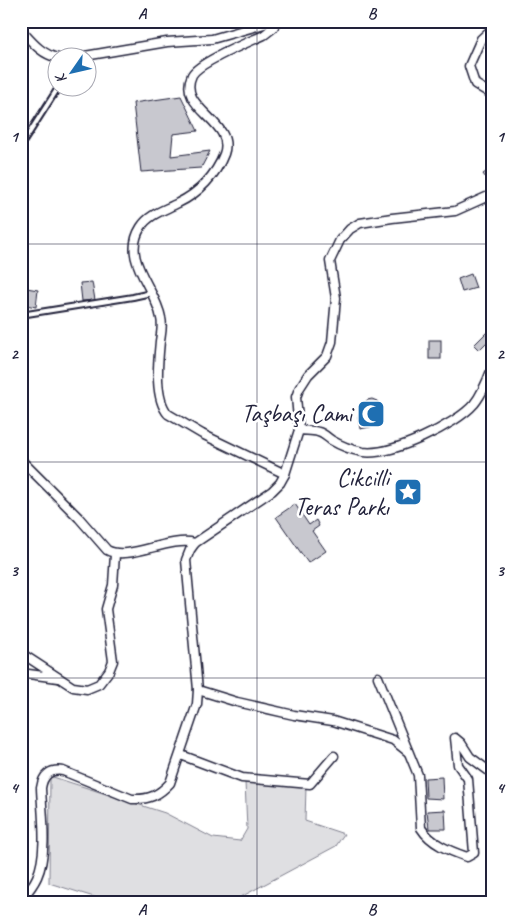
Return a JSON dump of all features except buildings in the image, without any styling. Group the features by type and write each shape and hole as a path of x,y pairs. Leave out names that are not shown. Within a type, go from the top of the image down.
{"street":[{"path":"98,54 167,42 212,39 276,21"},
{"path":"276,21 273,28 264,35 203,64 193,74 190,84 194,100 222,132 225,140 224,153 210,178 191,196 148,218 136,235 134,246 135,259 160,312 162,322 159,356 160,399 165,410 168,414 202,434 285,474"},
{"path":"493,28 481,39 469,66 475,84 493,95"},
{"path":"21,30 39,49 48,55"},
{"path":"21,900 31,887 40,866 42,852 41,788 42,781 51,771 63,771 132,799 142,800 153,797 163,791 170,783 197,704 198,690 186,560 195,543 272,491 285,474 299,430 296,397 308,376 327,356 332,342 336,298 330,261 340,240 350,229 360,223 455,211 493,194"},
{"path":"493,248 493,271"},
{"path":"299,430 317,432 340,445 365,452 380,452 396,448 451,422 463,414 474,404 482,392 493,366"},
{"path":"21,460 79,518 107,550 115,554 183,541 195,543"},
{"path":"21,653 73,687 87,689 98,684 109,671 113,661 106,609 113,585 115,554"},
{"path":"21,673 60,678"},
{"path":"378,677 418,775 421,828 425,835 449,851 467,857 474,853 468,779 458,764 455,738 461,743 470,757 493,774"},
{"path":"198,690 237,702 294,715 333,721 393,740 410,753"},
{"path":"181,755 242,778 310,784 334,756"}],"lane":[{"path":"21,146 52,98"},
{"path":"27,314 151,293"}],"shaded area":[{"path":"50,776 165,813 213,838 240,841 247,829 245,782 306,787 305,821 344,834 336,846 239,898 235,902 110,902 49,883"}],"place":[{"name":"Taşbaşı Cami","path":"371,414"},
{"name":"Cikcilli Teras Parkı","path":"408,492"}]}
